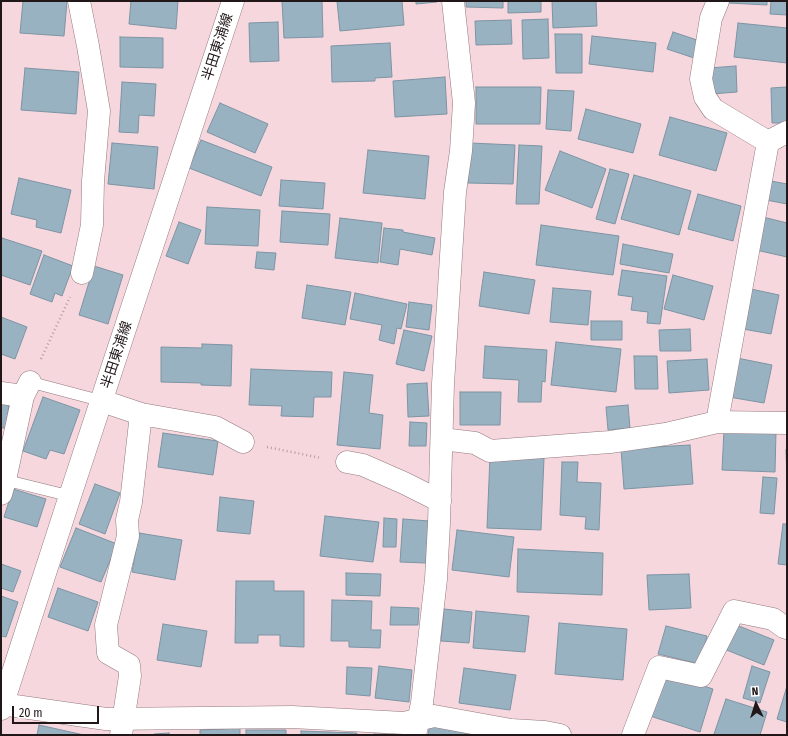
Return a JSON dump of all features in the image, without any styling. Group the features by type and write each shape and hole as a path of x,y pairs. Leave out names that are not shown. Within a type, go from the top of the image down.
{"street":[{"path":"79,1 99,111 93,181 92,225 82,273"},
{"name":"半田東浦線","path":"1,706 233,1"},
{"path":"417,727 422,703 436,579 443,384 456,192 461,151 464,103 453,1"},
{"path":"718,1 711,18 701,79 705,96 713,109 768,142"},
{"path":"717,422 768,142 787,132"},
{"path":"1,393 26,389 3,487"},
{"path":"102,401 142,414 214,427 243,442"},
{"path":"122,727 130,676 129,665 108,654 106,625 128,536 127,520 131,502 142,414"},
{"path":"442,439 475,443 490,451 610,442 666,434 717,422 787,423"},
{"path":"347,462 363,465 440,501"},
{"path":"632,735 659,667 701,676 734,611 773,618 787,628"},
{"path":"1,706 106,719 122,727 292,717 404,723 417,727"},
{"path":"417,727 434,716 511,730 545,732 560,735"}],"lane":[{"path":"26,389 102,401"},
{"path":"3,487 70,496"}],"path":[{"path":"26,389 82,273"},
{"path":"243,442 347,462"}],"building":[{"path":"23,1 67,1 64,36 20,33"},
{"path":"131,1 178,1 176,29 129,24"},
{"path":"282,1 322,1 323,37 284,38"},
{"path":"337,1 402,1 404,25 340,31"},
{"path":"416,1 437,1 437,2 416,4"},
{"path":"466,1 503,1 503,8 466,7"},
{"path":"508,1 541,1 541,12 508,13"},
{"path":"552,1 596,1 597,26 553,28"},
{"path":"728,1 767,1 767,5 728,3"},
{"path":"771,1 787,1 787,15 770,14"},
{"path":"548,19 549,58 523,59 522,20"},
{"path":"511,20 512,44 476,45 475,21"},
{"path":"278,22 279,61 250,62 249,23"},
{"path":"738,23 787,28 787,63 734,57"},
{"path":"673,32 700,41 694,58 667,49"},
{"path":"555,34 582,34 582,73 556,73"},
{"path":"592,36 656,43 653,72 589,64"},
{"path":"120,37 163,38 163,68 120,67"},
{"path":"390,43 392,77 375,78 375,81 332,82 331,46"},
{"path":"736,66 737,92 711,94 709,68"},
{"path":"25,68 79,72 76,114 21,110"},
{"path":"445,77 447,114 395,117 393,81"},
{"path":"122,82 156,84 154,116 139,115 138,133 119,132"},
{"path":"476,87 541,87 540,124 476,124"},
{"path":"787,87 787,123 772,123 771,88"},
{"path":"548,90 574,91 571,131 546,129"},
{"path":"220,103 268,124 255,153 207,132"},
{"path":"586,109 641,124 633,153 578,139"},
{"path":"670,117 727,133 716,171 659,155"},
{"path":"201,140 272,167 261,196 189,168"},
{"path":"112,143 158,147 154,189 108,184"},
{"path":"470,143 515,145 513,184 468,183"},
{"path":"519,145 542,146 539,204 516,204"},
{"path":"368,150 429,156 425,199 363,193"},
{"path":"560,151 606,169 592,208 545,190"},
{"path":"610,169 629,174 615,224 596,219"},
{"path":"634,175 691,191 679,235 621,219"},
{"path":"19,178 71,190 61,233 36,227 37,220 11,214"},
{"path":"281,180 325,183 323,209 279,206"},
{"path":"771,181 787,184 787,204 766,200"},
{"path":"698,194 741,206 733,241 688,229"},
{"path":"207,207 260,210 258,246 205,244"},
{"path":"282,211 330,214 328,245 280,242"},
{"path":"763,217 787,223 787,257 756,250"},
{"path":"340,218 382,223 378,263 335,258"},
{"path":"179,222 201,230 188,264 166,256"},
{"path":"541,225 619,236 613,275 536,265"},
{"path":"384,228 403,230 403,232 435,238 432,255 400,249 398,265 380,262"},
{"path":"2,238 42,251 30,285 1,275"},
{"path":"623,244 673,254 669,273 620,264"},
{"path":"257,252 276,253 274,270 255,268"},
{"path":"44,255 73,266 62,296 55,293 52,302 30,294"},
{"path":"94,266 123,275 108,324 79,315"},
{"path":"622,270 667,276 660,324 647,323 648,312 631,310 633,297 618,295"},
{"path":"484,272 535,280 529,314 479,306"},
{"path":"673,275 713,286 704,320 664,309"},
{"path":"307,285 351,292 345,325 302,318"},
{"path":"553,288 591,291 588,325 550,322"},
{"path":"751,289 779,295 771,334 743,329"},
{"path":"355,293 407,304 401,329 397,328 394,344 379,340 382,325 350,319"},
{"path":"409,302 432,305 429,330 406,327"},
{"path":"1,317 27,327 15,359 1,354"},
{"path":"591,321 622,321 622,340 591,340"},
{"path":"690,329 691,351 660,351 659,330"},
{"path":"404,330 432,336 424,371 396,364"},
{"path":"556,342 621,349 616,392 551,385"},
{"path":"202,344 232,345 231,386 201,385 201,383 161,382 161,347 202,348"},
{"path":"485,346 547,350 545,382 542,381 541,402 518,402 519,380 483,378"},
{"path":"634,356 657,356 658,389 635,389"},
{"path":"737,358 772,365 764,403 729,397"},
{"path":"707,359 709,390 669,393 667,361"},
{"path":"251,369 332,372 331,397 314,397 313,417 281,416 282,406 249,405"},
{"path":"344,372 373,375 369,413 383,415 380,449 337,445"},
{"path":"427,383 429,416 408,417 407,384"},
{"path":"460,392 501,392 500,425 460,425"},
{"path":"1,395 10,396 6,428 1,428"},
{"path":"43,397 80,410 64,454 50,450 46,459 23,451"},
{"path":"628,405 630,428 608,430 606,407"},
{"path":"410,422 427,423 426,446 409,446"},
{"path":"724,430 776,431 775,472 722,470"},
{"path":"163,433 218,441 213,475 158,467"},
{"path":"690,445 693,484 624,489 621,449"},
{"path":"786,450 787,450 787,481"},
{"path":"490,456 544,458 541,530 487,528"},
{"path":"562,462 578,462 577,482 601,483 599,530 585,529 586,517 560,515"},
{"path":"763,477 777,478 774,514 760,513"},
{"path":"95,484 120,493 105,534 79,524"},
{"path":"13,489 46,499 37,527 4,517"},
{"path":"220,497 254,501 250,534 217,531"},
{"path":"325,516 379,522 373,562 320,556"},
{"path":"384,518 397,519 396,547 383,547"},
{"path":"403,519 429,521 426,563 400,562"},
{"path":"783,524 787,524 787,565 778,564"},
{"path":"76,528 117,544 101,582 60,567"},
{"path":"457,530 514,537 509,577 452,570"},
{"path":"139,533 182,540 175,580 132,572"},
{"path":"518,549 603,553 602,595 517,592"},
{"path":"1,564 21,571 13,592 1,588"},
{"path":"346,573 381,574 380,596 346,595"},
{"path":"689,574 691,608 649,610 647,575"},
{"path":"236,581 274,581 274,591 304,591 304,647 280,646 280,635 258,635 258,643 235,643"},
{"path":"58,588 98,602 88,631 48,617"},
{"path":"1,596 18,602 6,637 1,636"},
{"path":"332,600 372,601 371,630 381,630 380,648 349,647 349,641 331,641"},
{"path":"391,607 419,608 418,625 390,625"},
{"path":"444,609 472,612 469,643 441,641"},
{"path":"476,611 529,616 525,652 473,648"},
{"path":"559,623 627,629 623,680 555,674"},
{"path":"163,624 207,631 201,667 157,660"},
{"path":"734,624 774,640 764,665 724,649"},
{"path":"666,626 707,636 700,664 658,654"},
{"path":"379,666 412,670 409,702 375,698"},
{"path":"752,666 770,672 760,703 743,698"},
{"path":"347,667 372,668 370,696 346,694"},
{"path":"464,668 516,675 510,710 459,703"},
{"path":"664,673 713,689 700,732 650,716"},
{"path":"787,686 787,722 777,719"},
{"path":"726,699 767,712 760,735 714,734"},
{"path":"430,724 472,733 471,735 428,735"},
{"path":"39,725 84,735 37,735"},
{"path":"240,728 240,735 200,735 200,730"},
{"path":"246,730 286,730 286,735 246,735"},
{"path":"301,731 357,733 357,735 301,735"},
{"path":"169,733 169,735 154,735 154,734"},
{"path":"387,734 387,735 374,735"}]}
